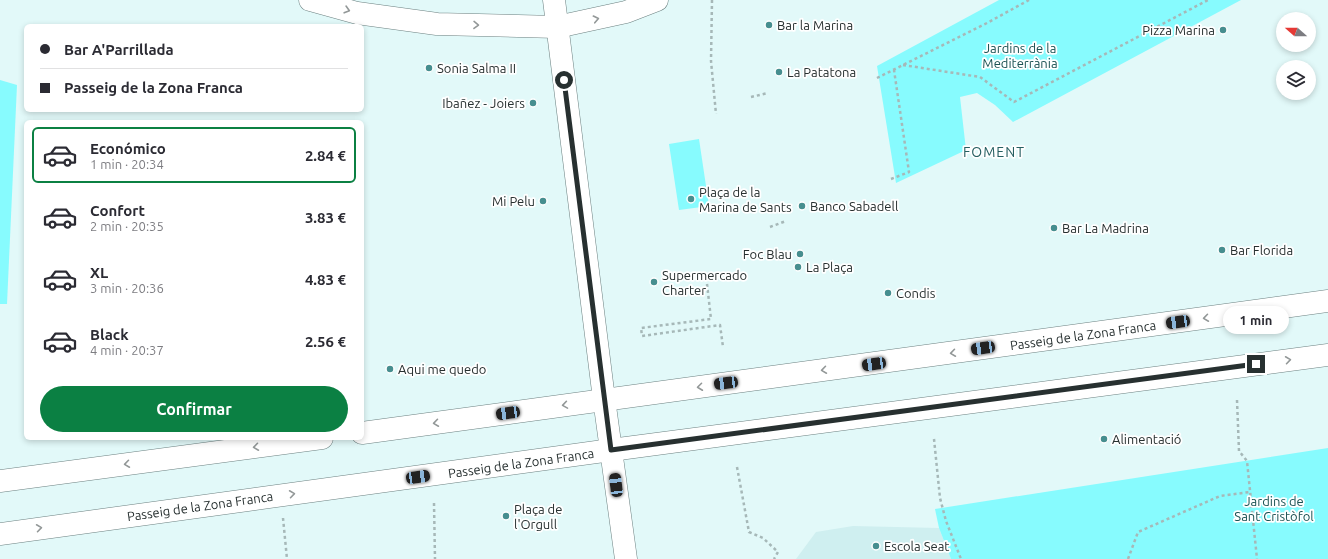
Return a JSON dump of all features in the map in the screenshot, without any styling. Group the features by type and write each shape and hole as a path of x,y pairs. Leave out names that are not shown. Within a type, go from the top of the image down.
{"main road":[{"path":"310,0 357,13 437,24 557,27 626,12 657,0"},
{"path":"554,0 604,399 626,559"},
{"name":"Passeig de la Zona Franca","path":"364,433 1328,301"},
{"name":"Passeig de la Zona Franca","path":"0,534 611,450 1328,355"},
{"path":"0,481 307,440"}],"path":[{"path":"712,0 711,61 716,114"},
{"path":"877,78 987,23 1029,0"},
{"path":"903,65 980,77 1014,102 1206,0"},
{"path":"891,178 909,172 894,70"},
{"path":"751,97 768,93"},
{"path":"770,227 786,221"},
{"path":"707,284 711,319 641,328 642,336 720,325 723,347"},
{"path":"1237,400 1239,451 1247,461 1257,559"},
{"path":"934,439 940,498 946,521 961,559"},
{"path":"737,467 748,532 764,538 778,552 774,559"},
{"path":"1128,559 1138,532 1220,496 1250,492"},
{"path":"434,503 435,559"},
{"path":"283,518 287,559"}],"shaded area":[{"name":"Escola Seat","path":"853,526 939,528 951,559 796,559 816,532"}],"green space":[{"name":"Jardins de la Mediterrània","path":"999,0 1241,0 1013,122 995,105 977,93 960,97 966,150 896,183 877,66"},
{"path":"0,80 17,85 7,304 0,304"},
{"path":"699,139 709,206 679,210 669,144"},
{"name":"Jardins de Sant Cristòfol","path":"1328,448 1328,559 951,559 939,528 935,509"}],"place":[{"name":"Bar la Marina","path":"769,25"},
{"name":"Pizza Marina","path":"1223,30"},
{"name":"Sonia Salma II","path":"429,68"},
{"name":"La Patatona","path":"779,72"},
{"name":"Ibañez - Joiers","path":"533,103"},
{"name":"Plaça de la Marina de Sants","path":"691,199"},
{"name":"Mi Pelu","path":"543,201"},
{"name":"Banco Sabadell","path":"802,206"},
{"name":"Bar La Madrina","path":"1054,228"},
{"name":"Bar Florida","path":"1222,250"},
{"name":"Foc Blau","path":"800,254"},
{"name":"La Plaça","path":"798,267"},
{"name":"Supermercado Charter","path":"654,282"},
{"name":"Condis","path":"888,293"},
{"name":"Aqui me quedo","path":"390,369"},
{"name":"Alimentació","path":"1104,439"},
{"name":"Plaça de l'Orgull","path":"506,516"},
{"name":"Escola Seat","path":"876,546"}],"district":[{"name":"FOMENT","path":"994,152"}],"route":[{"path":"564,80 602,390 611,450 1256,364"}]}
